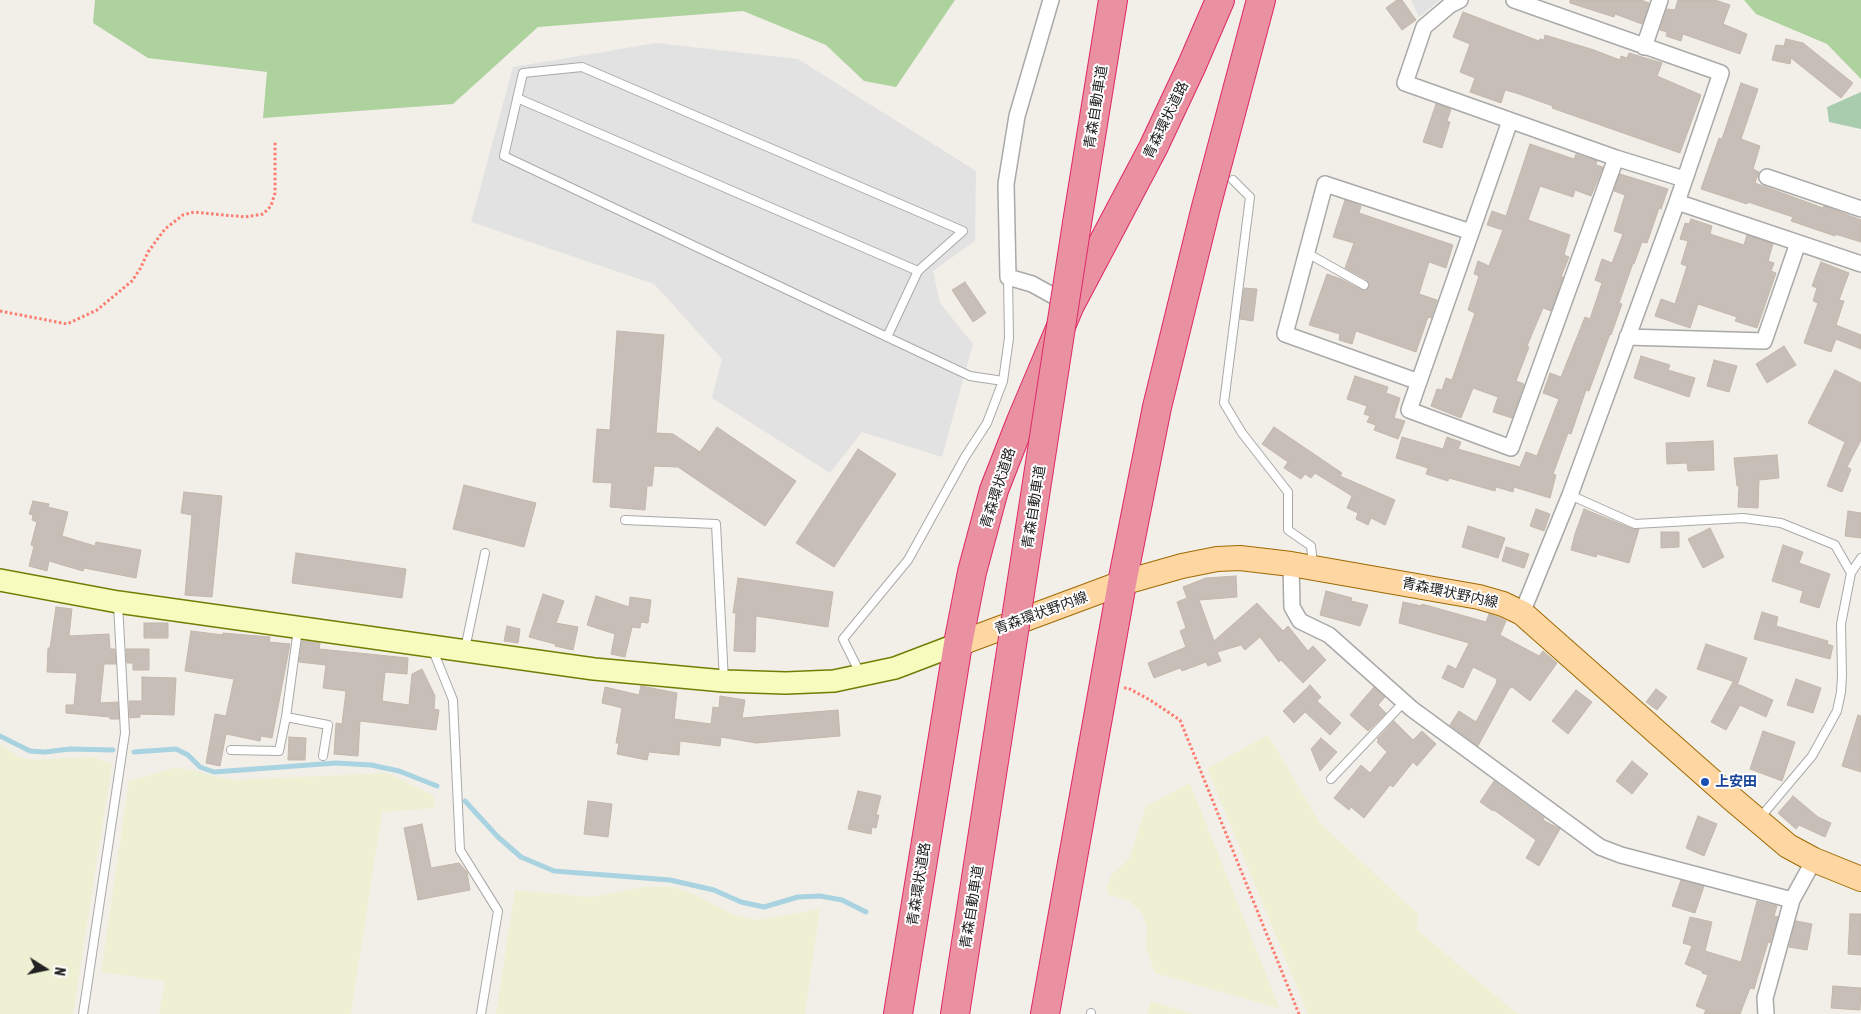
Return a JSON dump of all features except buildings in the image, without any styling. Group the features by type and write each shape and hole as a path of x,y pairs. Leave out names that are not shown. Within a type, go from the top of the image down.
{"highway":[{"name":"青森自動車道","path":"955,1014 1113,0"},
{"name":"青森環状道路","path":"898,1014 958,644 972,572 994,490 1070,305 1153,148 1220,0"},
{"path":"1045,1014 1122,583 1157,407 1206,207 1261,0"}],"main road":[{"name":"青森環状野内線","path":"958,644 1122,583 1182,566 1217,559 1240,558 1302,566 1479,597 1504,604 1522,613 1788,846 1814,860 1861,879"}],"street":[{"path":"1051,0 1017,116 1006,184 1008,277 1032,284 1070,305"},
{"path":"1460,0 1424,27 1405,83 1616,158 1684,179"},
{"path":"1514,0 1721,73 1570,496 1522,613"},
{"path":"1644,47 1660,0"},
{"path":"1510,121 1410,410 1511,448 1616,158"},
{"path":"1767,178 1861,208"},
{"path":"1419,382 1285,334 1325,184 1471,232"},
{"path":"1676,202 1861,264"},
{"path":"1627,337 1764,341 1798,243"},
{"path":"1302,566 1292,606 1300,621 1329,635 1404,702 1600,846 1621,855 1792,900"},
{"path":"0,580 118,602 594,669 724,681 786,683 834,681 862,677 895,668 958,644"},
{"path":"1766,1014 1766,998 1792,900 1814,860"}],"lane":[{"path":"888,337 918,271 963,231 582,68 523,73 504,156 970,376 1003,381"},
{"path":"517,98 918,271"},
{"path":"1233,180 1250,197 1224,403 1242,433 1288,492 1288,530 1312,546 1302,566"},
{"path":"1307,253 1364,286"},
{"path":"862,677 843,638 908,560 965,457 987,423 1003,381 1009,338 1008,277"},
{"path":"1570,496 1635,524 1743,518 1780,523 1835,545 1851,573"},
{"path":"626,520 716,524 724,681"},
{"path":"465,651 485,553"},
{"path":"1758,821 1812,756 1837,711 1842,692 1840,624 1851,573 1861,558"},
{"path":"83,1014 125,733 118,602"},
{"path":"231,750 279,751 286,717 298,627"},
{"path":"432,646 453,700 460,850 498,911 482,1014"},
{"path":"1331,779 1404,702"},
{"path":"286,717 328,725 323,756"}],"path":[{"path":"0,311 67,324 96,310 132,281 148,252 166,229 184,215 194,212 244,217 263,214 271,206 275,194 275,142"},
{"path":"1103,686 1128,688 1180,720 1299,1014"}],"green space":[{"path":"95,0 955,0 896,87 864,81 826,45 743,11 538,27 453,104 263,118 267,72 148,58 93,23"},
{"path":"1744,0 1861,0 1861,79 1827,44 1756,14"},
{"path":"1861,92 1861,129 1829,122 1827,107"},
{"path":"1268,735 1320,823 1419,915 1416,929 1515,1012 1521,1014 1308,1014 1207,768"},
{"path":"0,744 19,757 33,760 93,757 112,764 73,1014 0,1014"},
{"path":"177,767 232,780 387,773 433,795 435,808 382,812 351,1014 159,1014 165,981 101,972 129,781"},
{"path":"1190,783 1280,1009 1155,973 1146,948 1147,926 1142,913 1129,901 1108,894 1107,886 1112,874 1129,859 1146,806"},
{"path":"644,887 673,887 696,895 734,915 758,920 820,909 805,1014 496,1014 515,890 592,897"},
{"path":"1150,1001 1193,1014 1148,1014"}],"shaded area":[{"path":"1411,0 1440,0 1419,17"},
{"path":"656,43 798,59 976,171 975,241 933,271 940,303 973,344 942,457 862,432 830,473 712,398 722,359 654,284 471,222 513,67"}],"waterway":[{"path":"0,736 30,751 45,752 70,749 113,750"},
{"path":"134,752 176,749 188,755 200,767 214,772 336,763 371,765 399,771 437,786"},
{"path":"465,801 498,837 521,857 554,871 670,880 714,890 741,902 764,907 798,897 820,896 842,900 866,912"}],"place":[{"name":"上安田","path":"1705,782"}]}
